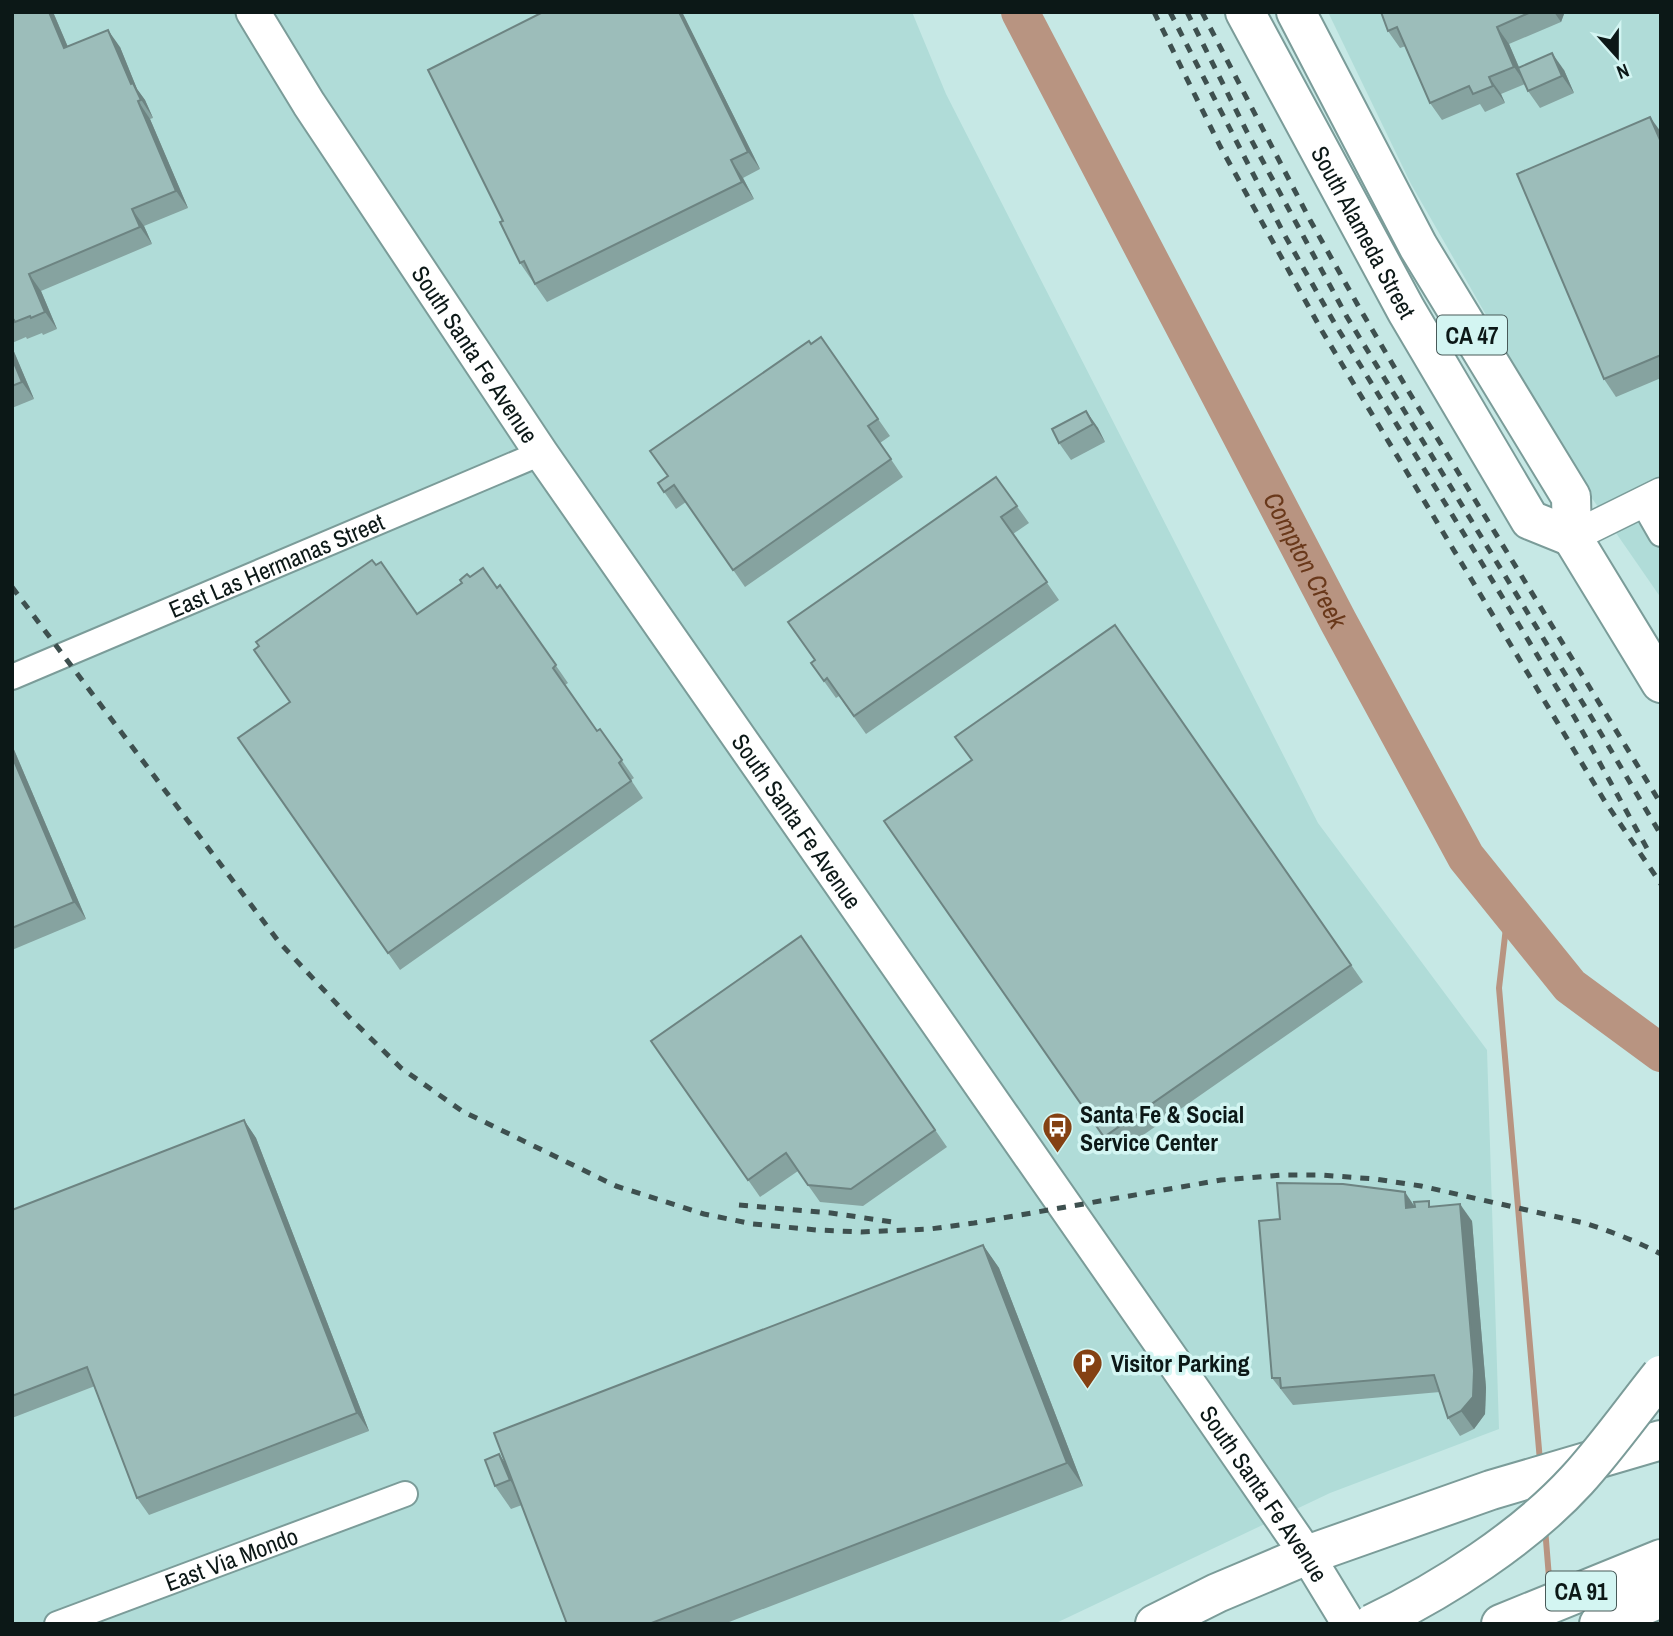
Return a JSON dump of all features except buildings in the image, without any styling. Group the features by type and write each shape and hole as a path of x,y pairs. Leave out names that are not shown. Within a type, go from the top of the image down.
{"main road":[{"name":"South Santa Fe Avenue","path":"253,12 309,104 541,453 1196,1394 1307,1555 1349,1624"},
{"name":"South Alameda Street","path":"1245,12 1406,310 1530,520 1572,537"},
{"name":"South Alameda Street","path":"1296,12 1418,246 1571,497 1572,537 1661,683"},
{"path":"1372,1624 1463,1573 1550,1507 1577,1480 1661,1375"},
{"path":"1155,1624 1217,1592 1307,1555 1491,1490 1661,1440"},
{"name":"CA 91","path":"1501,1624 1661,1559"},
{"path":"1599,1624 1661,1598"}],"street":[{"name":"East Las Hermanas Street","path":"12,677 541,453"},
{"path":"1572,537 1651,497 1661,534"},
{"name":"East Via Mondo","path":"57,1624 405,1494"}],"shaded area":[{"path":"12,12 912,12 946,94 1318,823 1487,1050 1499,1429 1330,1493 1054,1624 12,1624"},
{"path":"1328,12 1661,12 1661,598 1587,491 1411,184"}],"waterway":[{"name":"Compton Creek","path":"1020,12 1338,621 1466,857 1570,986 1661,1053"},
{"path":"1508,910 1499,988 1540,1461"},
{"path":"1545,1528 1550,1590"}],"railway":[{"path":"1154,12 1220,146 1322,331 1604,800 1661,884"},
{"path":"1170,12 1284,234 1335,324 1575,718 1649,852"},
{"path":"1187,12 1247,132 1347,317 1661,835"},
{"path":"1202,12 1310,220 1360,309 1661,804"},
{"path":"12,587 279,942 349,1017 401,1068 462,1111 616,1186 704,1214 753,1224 861,1232 930,1229 974,1223 1221,1180 1321,1175 1421,1186 1584,1223 1661,1254"},
{"path":"739,1205 831,1213 899,1223"}],"place":[{"name":"Santa Fe & Social Service Center","path":"1057,1155"},
{"name":"Visitor Parking","path":"1088,1390"}]}
